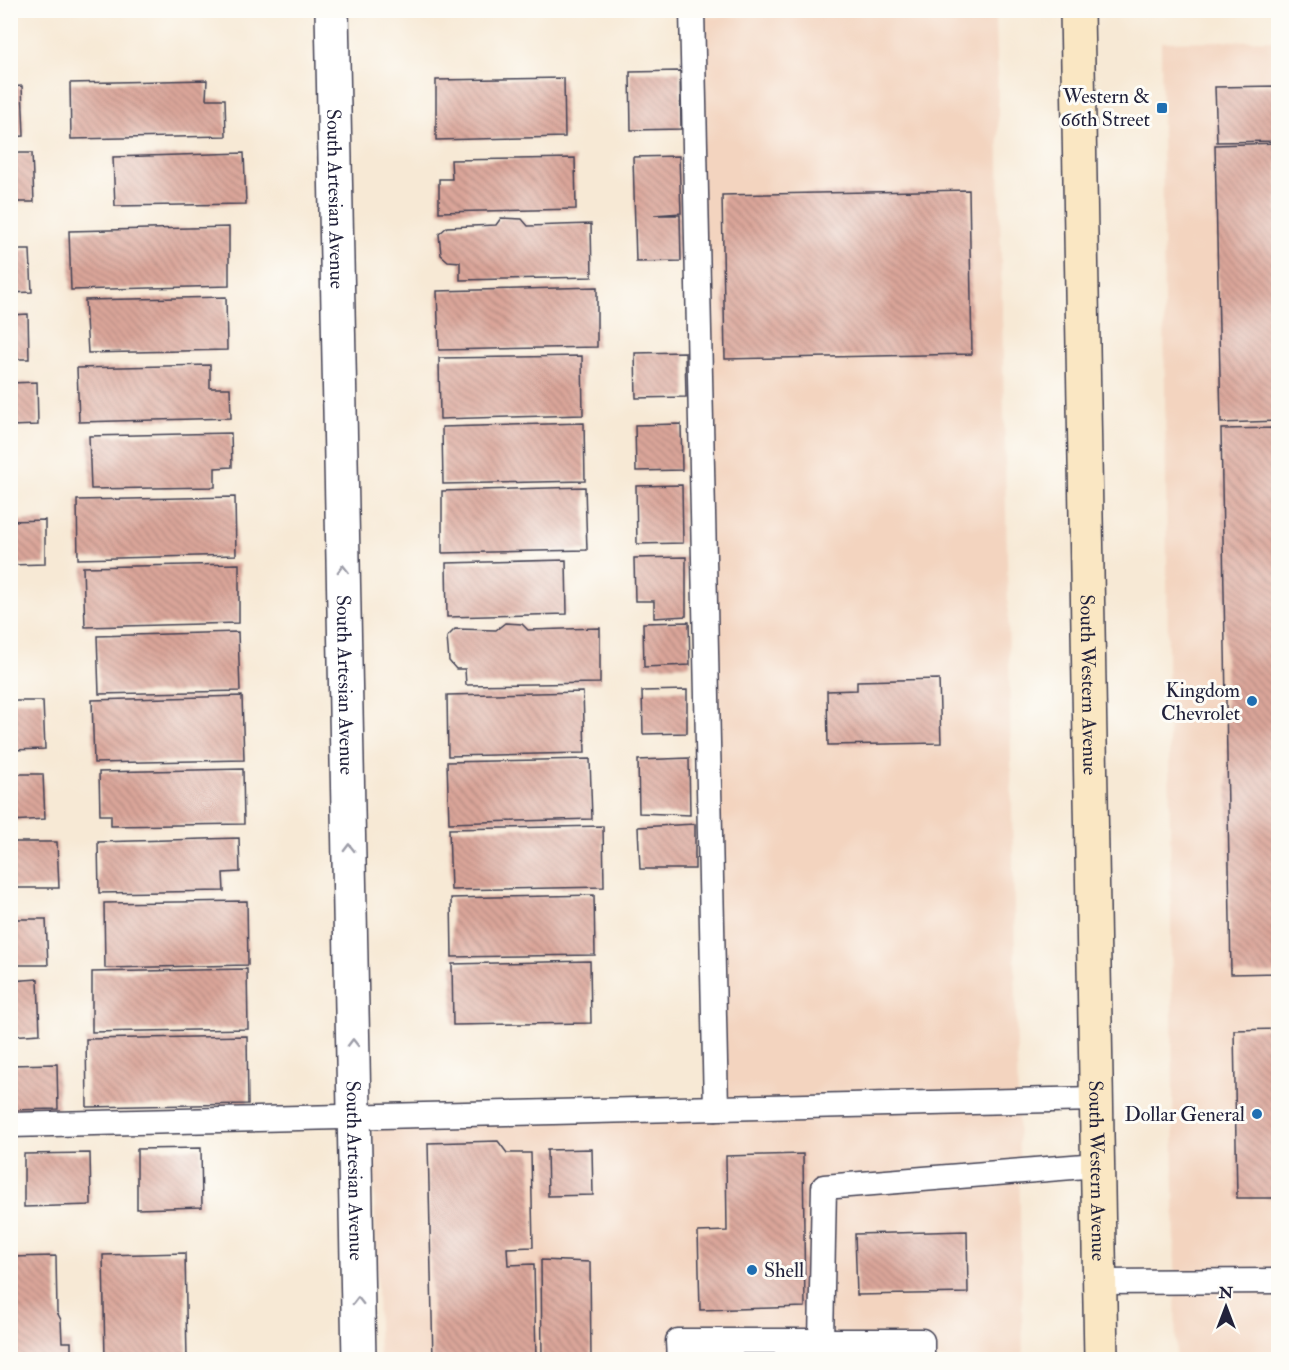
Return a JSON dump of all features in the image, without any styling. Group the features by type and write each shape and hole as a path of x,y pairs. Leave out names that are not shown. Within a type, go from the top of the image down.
{"main road":[{"name":"South Western Avenue","path":"1077,10 1101,1359"}],"street":[{"name":"South Artesian Avenue","path":"332,10 359,1359"}],"lane":[{"path":"692,10 716,1108"},
{"path":"10,1125 1096,1099"},
{"path":"821,1341 824,1187 1097,1165"},
{"path":"1100,1282 1278,1281"},
{"path":"679,1359 678,1341 922,1341 922,1359"}],"shaded area":[{"path":"996,11 1023,1359 379,1359 372,1116 716,1108 692,17"},
{"path":"1278,40 1278,1359 1176,1359 1161,42"}],"building":[{"path":"680,71 681,129 631,130 630,72"},
{"path":"564,78 565,137 436,140 436,80"},
{"path":"207,80 206,99 225,99 226,136 71,139 70,83"},
{"path":"22,86 24,136 10,137 10,87"},
{"path":"1278,86 1278,141 1217,142 1215,87"},
{"path":"1278,143 1278,421 1221,423 1215,145"},
{"path":"10,153 32,153 34,202 10,202"},
{"path":"244,153 246,204 115,206 113,157"},
{"path":"679,156 681,213 654,215 680,215 681,261 636,262 633,157"},
{"path":"575,158 576,209 439,212 439,179 452,179 451,160"},
{"path":"969,190 972,354 725,359 722,195"},
{"path":"501,218 522,219 528,226 591,224 592,277 460,280 460,262 448,261 441,255 439,234 447,227 496,225"},
{"path":"229,227 229,286 71,290 69,231"},
{"path":"10,250 30,250 32,292 10,293"},
{"path":"597,287 597,347 439,350 437,291"},
{"path":"226,297 227,350 88,353 85,300"},
{"path":"28,314 29,359 10,359 10,315"},
{"path":"685,352 686,397 636,398 635,353"},
{"path":"582,356 583,415 440,419 439,358"},
{"path":"210,365 210,388 230,388 231,418 79,422 77,368"},
{"path":"37,382 38,425 10,426 10,383"},
{"path":"584,423 585,481 443,484 442,427"},
{"path":"681,424 682,470 636,471 635,425"},
{"name":"Kingdom Chevrolet","path":"1278,428 1278,973 1231,974 1221,429"},
{"path":"231,433 232,467 215,468 215,487 91,489 89,436"},
{"path":"682,485 683,543 637,544 636,486"},
{"path":"585,487 587,550 442,553 442,491"},
{"path":"235,497 236,555 78,559 77,500"},
{"path":"45,520 45,564 10,565 10,521"},
{"path":"686,557 686,616 654,618 654,601 635,601 634,558"},
{"path":"566,560 567,614 447,617 446,563"},
{"path":"239,564 239,623 85,627 83,567"},
{"path":"689,622 690,665 644,667 643,623"},
{"path":"505,623 522,624 528,630 600,628 600,683 466,685 465,669 456,669 449,661 447,637 455,629 496,630"},
{"path":"238,632 240,691 99,694 97,636"},
{"path":"939,679 941,743 828,745 827,691 857,690 857,681"},
{"path":"687,690 687,733 643,734 642,691"},
{"path":"583,692 585,753 448,756 447,695"},
{"path":"242,696 244,760 94,763 92,700"},
{"path":"10,701 43,701 45,749 10,750"},
{"path":"689,758 690,815 639,813 638,760"},
{"path":"590,759 592,819 449,823 447,762"},
{"path":"243,769 244,824 111,826 111,815 100,815 99,772"},
{"path":"10,774 43,774 45,819 10,821"},
{"path":"695,824 695,869 640,869 638,827"},
{"path":"603,826 604,887 451,890 449,829"},
{"path":"239,838 240,872 223,873 224,891 99,893 98,842"},
{"path":"10,842 57,842 59,888 10,888"},
{"path":"594,895 595,955 452,957 451,898"},
{"path":"247,901 248,965 105,968 104,903"},
{"path":"10,919 46,919 48,965 10,965"},
{"path":"590,961 591,1023 453,1025 452,964"},
{"path":"247,969 248,1029 92,1032 92,972"},
{"path":"38,979 40,1034 10,1036 10,981"},
{"name":"Dollar General","path":"1278,1029 1278,1198 1237,1198 1234,1030"},
{"path":"247,1036 248,1104 87,1107 86,1039"},
{"path":"57,1064 58,1109 10,1110 10,1065"},
{"path":"498,1141 507,1153 531,1153 533,1247 507,1248 508,1265 534,1264 536,1360 433,1360 428,1143"},
{"path":"201,1148 202,1207 137,1209 137,1149"},
{"path":"592,1149 593,1195 548,1196 547,1150"},
{"path":"90,1153 91,1205 24,1207 24,1154"},
{"name":"Shell","path":"803,1154 805,1307 700,1310 698,1232 727,1231 726,1156"},
{"name":"Shell","path":"967,1231 968,1293 857,1295 855,1234"},
{"path":"185,1253 187,1360 105,1360 103,1255"},
{"path":"56,1256 57,1312 61,1320 62,1342 71,1342 71,1360 10,1360 10,1257"},
{"path":"541,1260 590,1262 591,1360 542,1360"}],"place":[{"name":"Western & 66th Street","path":"1162,108"},
{"name":"Kingdom Chevrolet","path":"1252,701"},
{"name":"Dollar General","path":"1257,1114"},
{"name":"Shell","path":"752,1270"}]}
